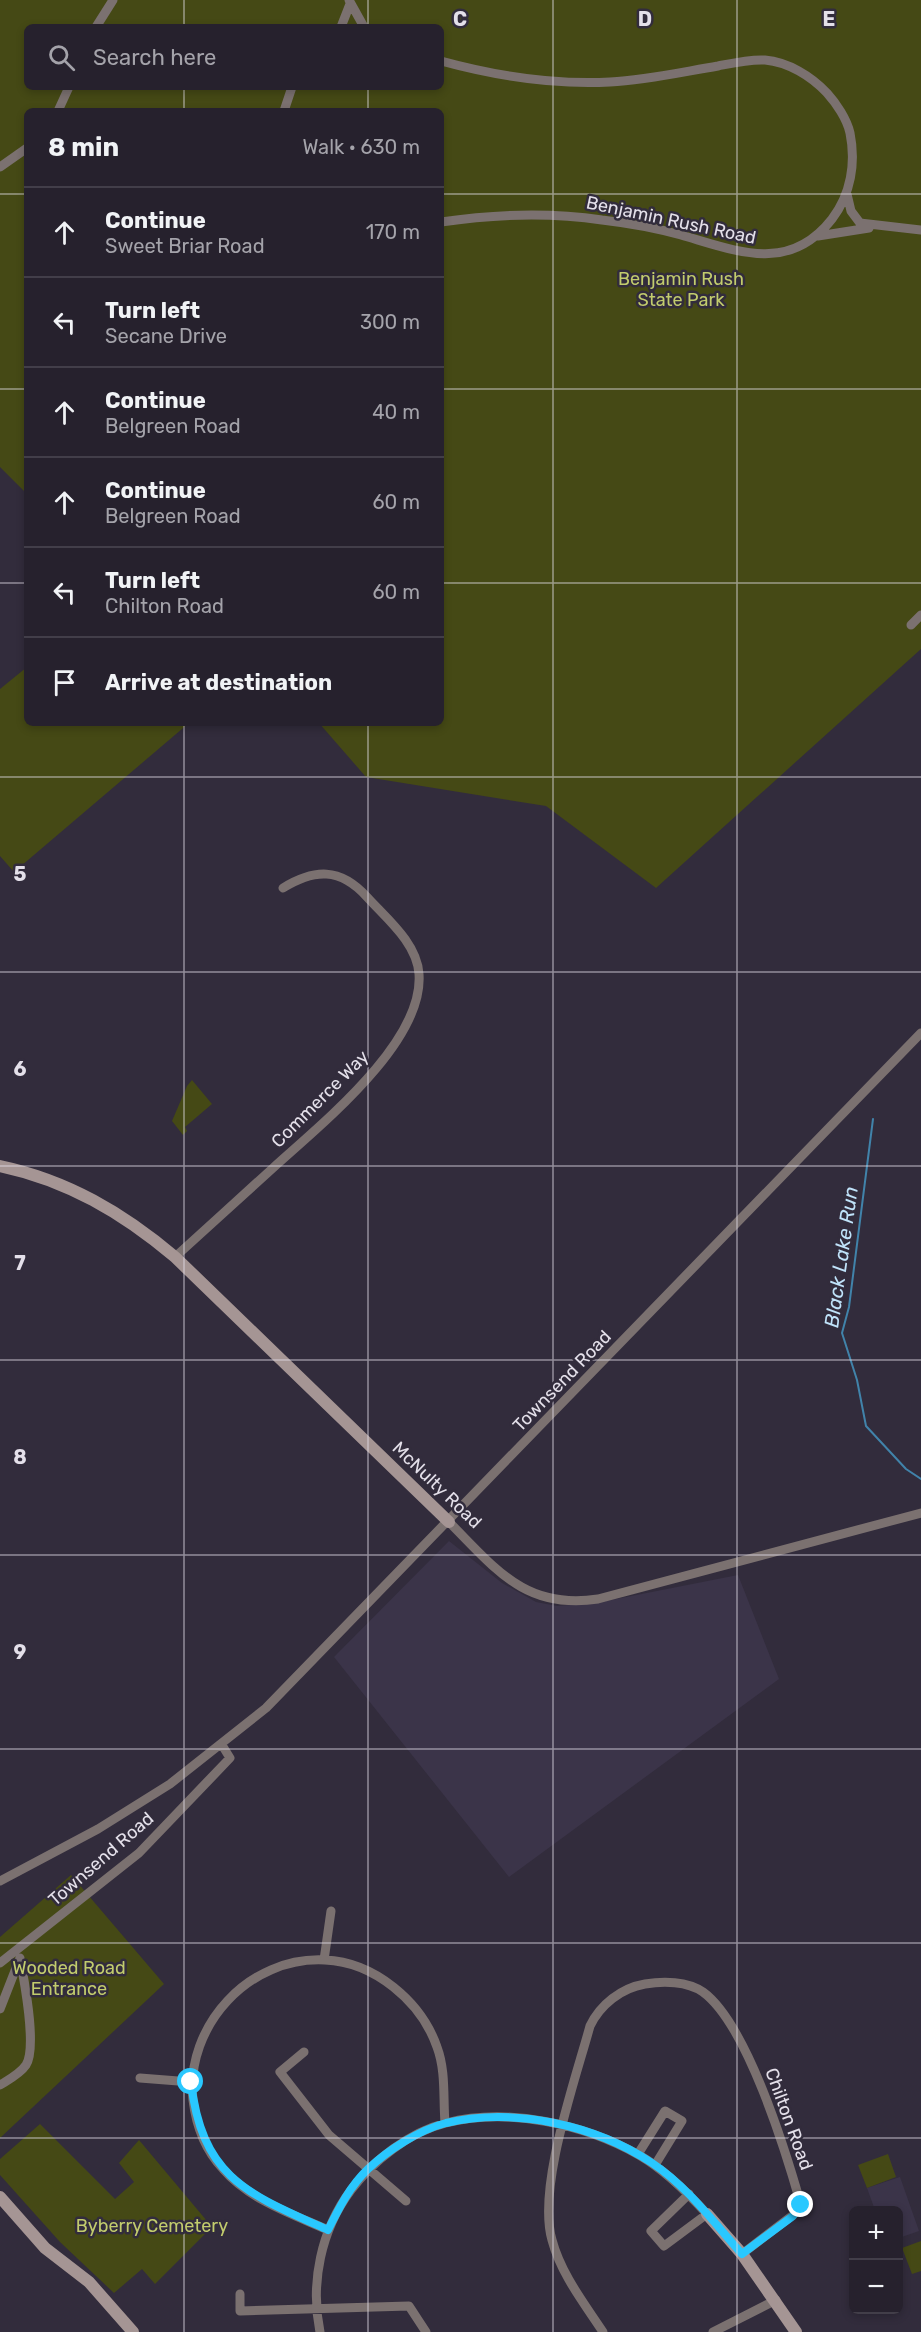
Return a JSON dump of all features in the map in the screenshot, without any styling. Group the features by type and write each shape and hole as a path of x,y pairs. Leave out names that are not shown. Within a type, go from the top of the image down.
{"street":[{"path":"98,24 113,0"},
{"path":"342,24 349,2"},
{"path":"349,2 362,24"},
{"path":"444,62 498,74 562,82 610,82 663,77 765,60 790,67 816,81 836,103 850,130 852,168 847,194 819,236"},
{"path":"59,108 68,90"},
{"path":"285,108 291,90"},
{"path":"0,167 24,150"},
{"name":"Benjamin Rush Road","path":"847,194 850,211 860,223 875,227 921,230"},
{"name":"Benjamin Rush Road","path":"444,222 513,214 566,215 662,231 716,248 760,256 779,253 819,236 875,227"},
{"path":"911,625 921,615"},
{"name":"Commerce Way","path":"175,1257 341,1106 384,1059 410,1021 419,993 420,973 413,950 364,894 341,878 319,873 304,875 283,888"},
{"name":"Townsend Road","path":"0,1881 98,1829 170,1785 266,1708 449,1522 921,1033"},
{"name":"McNulty Road","path":"0,1166 49,1179 78,1191 136,1225 175,1257 503,1577 542,1597 574,1602 618,1593 921,1513"},
{"name":"Townsend Road","path":"0,1963 20,1954 145,1846 230,1758 222,1745"},
{"path":"324,1960 331,1911"},
{"path":"0,2009 20,1954"},
{"path":"0,2085 27,2064 29,2038 20,1954"},
{"path":"328,2230 245,2190 222,2169 205,2144 195,2116 191,2082 195,2054 207,2027 222,2005 244,1985 273,1969 324,1960 345,1963 382,1978 425,2020 437,2048 443,2074 445,2123"},
{"name":"Chilton Road","path":"564,2125 590,2026 604,2005 632,1986 660,1981 701,1991 717,2005 748,2056 787,2156 801,2205 793,2216 742,2254"},
{"path":"304,2052 280,2072 329,2135 406,2201"},
{"path":"140,2078 191,2082"},
{"path":"638,2154 665,2111 682,2121 655,2165"},
{"path":"320,2332 317,2308 319,2265 328,2230 341,2203 367,2169 414,2136 445,2123 508,2118 564,2125 638,2154 655,2165 690,2196 742,2254 796,2332"},
{"path":"564,2125 547,2202 548,2225 562,2267 603,2332"},
{"path":"690,2196 651,2231 652,2235 666,2246 707,2214"},
{"path":"0,2197 45,2248 89,2282 133,2332"},
{"path":"240,2294 240,2311 409,2306 426,2332"},
{"path":"713,2332 776,2300"}],"shaded area":[{"path":"449,1541 502,1583 536,1602 557,1606 596,1603 738,1575 779,1679 509,1877 334,1657"},
{"path":"900,2177 919,2231 903,2237 903,2206 874,2206 867,2188"}],"green space":[{"name":"Benjamin Rush State Park","path":"0,0 921,0 921,649 656,888 546,806 366,777 322,726 444,726 444,108 24,108 24,491 0,467"},
{"path":"24,669 24,726 185,726 14,872 0,856 0,689"},
{"path":"192,1080 212,1104 185,1127 187,1131 183,1135 172,1121 187,1086"},
{"name":"Wooded Road Entrance","path":"71,1875 164,1984 0,2138 0,1937"},
{"name":"Byberry Cemetery","path":"40,2124 115,2199 134,2182 119,2163 139,2140 212,2227 155,2284 142,2269 114,2293 60,2242 0,2175 0,2159"},
{"path":"888,2154 896,2177 867,2188 858,2165"},
{"path":"921,2241 921,2271 912,2274 903,2248"}],"waterway":[{"name":"Black Lake Run","path":"873,1119 849,1307 842,1333 857,1380 866,1426 906,1469 921,1479"}],"route":[{"path":"191,2082 195,2116 205,2144 222,2169 245,2190 276,2207 328,2230 341,2203 354,2185 367,2169 388,2153 414,2136 445,2123 483,2119 508,2118 564,2125 638,2154 655,2165 689,2194 742,2254 793,2216 801,2205"}]}
